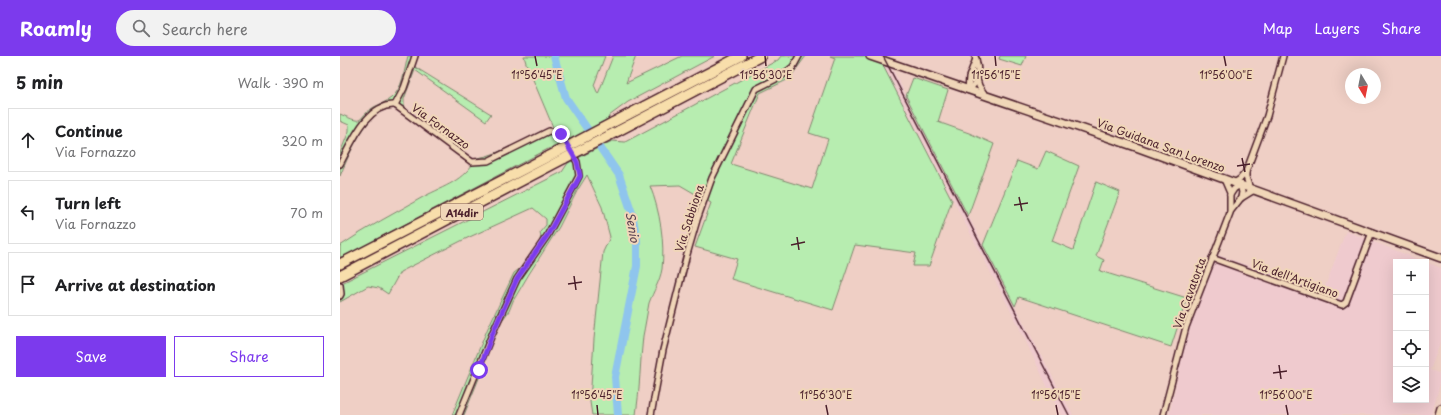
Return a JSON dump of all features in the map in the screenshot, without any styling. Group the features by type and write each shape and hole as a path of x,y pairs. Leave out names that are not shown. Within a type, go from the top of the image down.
{"highway":[{"name":"A14dir","path":"340,264 741,56"},
{"name":"A14dir","path":"340,276 761,56"}],"street":[{"path":"340,164 359,129 371,114 389,104 395,105 404,88 415,56"},
{"name":"Via Sabbiona","path":"650,415 663,350 684,266 697,220 712,178 756,89 780,77 793,67 799,56"},
{"path":"870,56 952,84 964,82 969,77"},
{"path":"1230,195 1246,172 1267,116 1283,56"},
{"path":"968,90 969,77 975,58"},
{"path":"968,90 977,79 978,70 975,58"},
{"path":"977,79 982,92 986,95"},
{"name":"Via Guidana San Lorenzo","path":"952,84 1136,147 1441,258"},
{"name":"Via Fornazzo","path":"395,105 472,162 488,161 549,131 561,134 577,164 580,176 547,236 517,279 493,332 459,415"},
{"path":"1230,213 1241,198 1252,189 1246,177 1246,172"},
{"name":"Via Cavatorta","path":"1163,415 1186,327 1230,213 1230,195 1224,180"},
{"path":"1237,184 1242,192 1241,198"},
{"name":"Via dell'Artigiano","path":"1212,258 1342,305 1345,303 1372,232"},
{"path":"340,285 340,296"},
{"path":"1439,415 1441,408"}],"shaded area":[{"path":"878,56 886,56 1073,415 1061,415 1018,325"},
{"path":"1346,231 1417,259 1393,259 1393,403 1429,403 1429,263 1441,268 1441,341 1430,370 1441,374 1441,381 1431,415 1169,415 1188,331 1218,255 1323,292"}],"green space":[{"path":"408,56 416,56 415,67 491,114 486,121 415,70 404,99 404,107 383,111 371,120 355,143 340,176 340,153 349,131 349,125 340,121 340,114 354,120 360,120 368,111 391,98 401,84"},
{"path":"524,56 605,56 594,85 598,94 613,56 636,56 626,83 682,56 715,56 628,102 609,116 608,119 562,144 548,149 345,256 340,257 340,246 423,197 453,182 465,173 477,158 496,153 553,127"},
{"path":"781,56 806,56 789,79 760,93 731,164 812,189 828,139 809,133 835,58 830,56 878,56 952,200 929,266 913,266 916,253 855,245 833,310 731,279 737,259 695,247 711,203 680,185 650,186 657,206 661,227 663,259 660,278 649,303 643,336 636,415 592,415 590,402 594,339 603,252 610,237 602,207 587,175 577,191 559,227 529,274 513,301 509,311 488,339 484,366 464,415 452,415 487,330 514,273 535,257 541,236 540,232 546,225 546,219 533,208 463,240 400,272 388,294 379,288 368,286 340,302 340,284 562,172 568,163 612,141 625,142 778,60"},
{"path":"1000,56 1026,56 1022,66 999,59"},
{"path":"913,78 948,90 938,122 994,144 968,216 906,96"},
{"path":"1046,151 1079,166 1052,241 1073,250 1096,182 1120,192 1096,256 1104,260 1100,271 1187,298 1171,347 1019,297 1015,306 983,245 1017,161 1038,169"}],"waterway":[{"name":"Senio","path":"554,56 566,98 619,175 632,213 637,240 637,266 615,377 618,415"}],"railway":[{"path":"883,56 1069,415"}],"route":[{"path":"479,370 493,332 517,279 526,264 547,236 580,176 577,162 561,134"}]}
